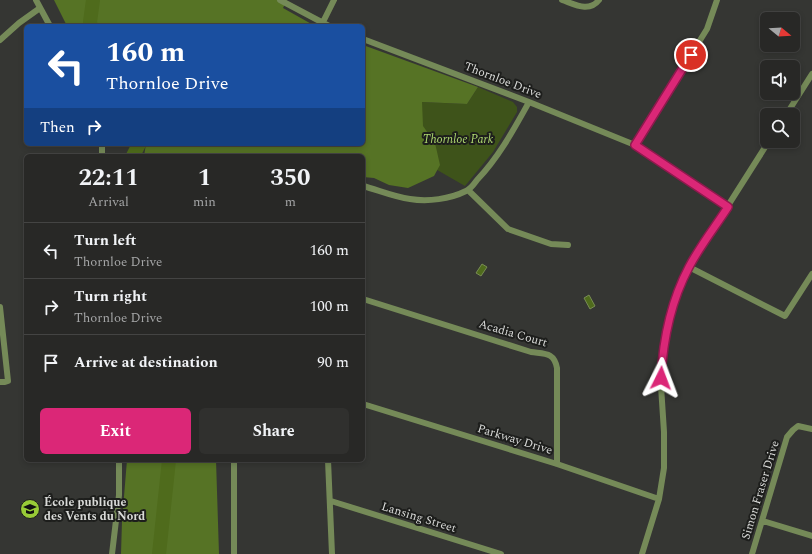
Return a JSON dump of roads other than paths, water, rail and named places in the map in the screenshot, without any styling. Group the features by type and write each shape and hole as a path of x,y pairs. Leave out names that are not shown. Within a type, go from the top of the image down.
{"street":[{"path":"36,0 49,24"},
{"path":"280,0 322,24 334,0"},
{"path":"562,0 583,7 590,7 596,4 599,0"},
{"path":"635,145 707,29 716,0"},
{"path":"0,40 19,23 40,8"},
{"name":"Thornloe Drive","path":"365,40 529,102 635,145 728,207"},
{"path":"790,108 812,74"},
{"path":"365,187 411,200 431,200 449,197 468,190 485,171 506,143 529,102"},
{"path":"642,554 659,499 664,468 661,378 665,338 675,301 689,267 766,148"},
{"path":"468,190 508,229 551,244 568,245"},
{"path":"689,267 785,316 812,274"},
{"name":"Acadia Court","path":"365,299 531,352 550,355 556,359 557,464"},
{"path":"0,307 8,381 0,382"},
{"name":"Parkway Drive","path":"365,405 557,464 659,499"},
{"name":"Simon Fraser Drive","path":"752,554 787,437 798,426 812,429"},
{"path":"112,554 119,495 119,462"},
{"path":"234,462 234,554"},
{"path":"328,462 331,501 332,554"},
{"name":"Lansing Street","path":"331,501 501,554"},
{"path":"763,521 812,536"}],"waterway":[{"path":"90,24 93,0"},
{"path":"134,154 138,146"},
{"path":"159,554 169,462"}],"place":[{"name":"École publique des Vents du Nord","path":"30,509"}],"park label":[{"name":"Thornloe Park","path":"458,139"}]}
